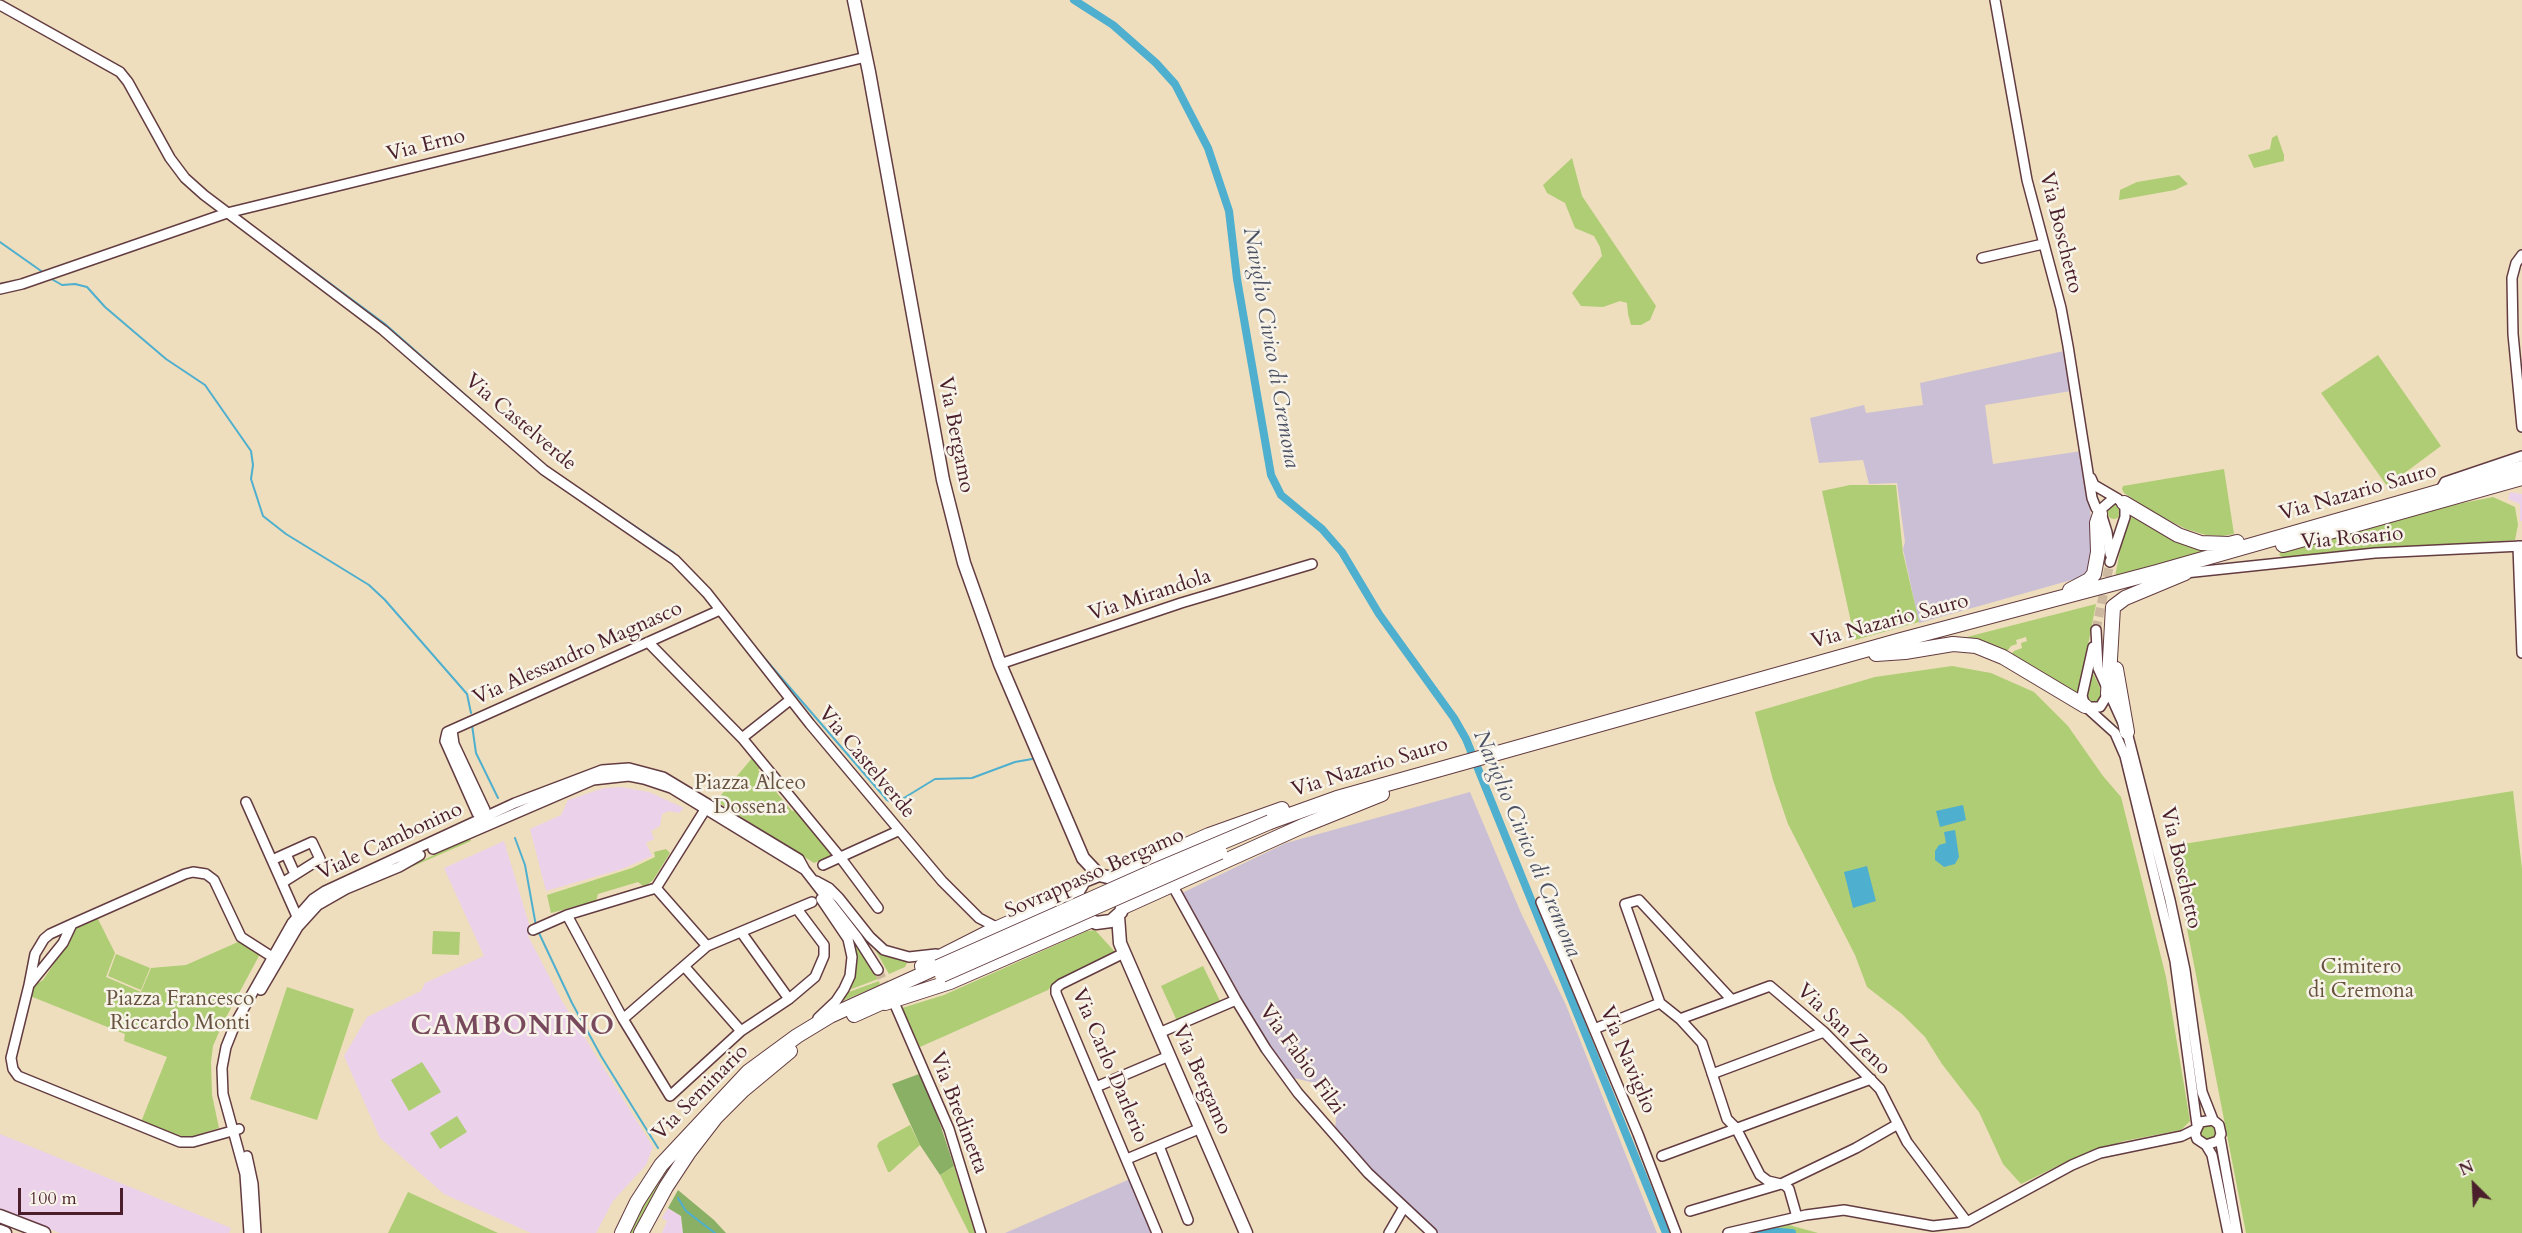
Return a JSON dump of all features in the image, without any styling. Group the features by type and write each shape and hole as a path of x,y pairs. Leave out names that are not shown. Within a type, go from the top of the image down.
{"highway":[{"name":"Via Nazario Sauro","path":"1272,826 1382,794 1509,749 1901,640 2052,601 2522,468"},
{"name":"Via Nazario Sauro","path":"1272,826 1337,798 1468,765 1486,764 1876,654 2012,621 2522,478"},
{"path":"2119,501 2178,536 2201,543 2229,544 2248,540 2256,544"},
{"path":"2052,601 2057,594 2075,588 2089,580 2094,574 2098,552 2097,523 2100,512"},
{"path":"2108,694 2113,607 2125,598 2185,573"},
{"path":"1876,654 1953,644 1976,646 2003,657 2085,706"},
{"path":"2112,651 2127,732"},
{"path":"1120,912 1172,885 1305,825 1382,794"},
{"path":"1106,876 1274,811 1302,803 1337,798"},
{"name":"Sovrappasso Bergamo","path":"940,971 1154,871 1272,826"},
{"path":"873,1001 948,952 1042,908 1080,887"},
{"path":"1042,908 1052,913 1058,921 1059,932 1055,936"},
{"path":"873,1001 950,982 1055,936 1096,922"},
{"name":"Via Seminario","path":"622,1233 643,1192 661,1165 748,1072 817,1024 940,971"},
{"name":"Via Seminario","path":"641,1233 666,1186 689,1152 716,1117 743,1090 808,1039 873,1001"}],"main road":[{"name":"Via Bergamo","path":"854,0 943,480 964,563 1000,664 1083,858 1122,887 1125,900 1120,912 1122,948 1246,1233"},
{"name":"Via Bergamo","path":"1083,858 1077,906 1080,912 1096,922 1122,948"},
{"path":"1080,887 1106,876"},
{"path":"1096,922 1120,912"},
{"path":"0,1216 44,1233"},
{"path":"0,1231 5,1233"}],"street":[{"name":"Via Boschetto","path":"1995,0 2026,172 2061,308 2092,498 2107,532 2110,562 2125,517 2119,501"},
{"name":"Via Castelverde","path":"0,5 120,72 128,82 170,158 185,178 227,213 383,330 544,470 675,560 707,593 898,831 942,881 979,918 998,928"},
{"name":"Via Erno","path":"0,289 227,213 866,57"},
{"path":"1982,258 2043,244"},
{"path":"2522,255 2516,263 2512,278 2513,333 2522,427"},
{"path":"2440,491 2445,482 2522,456"},
{"path":"2090,476 2094,485 2119,501 2100,512"},
{"path":"2520,546 2522,653"},
{"name":"Via Rosario","path":"2185,573 2375,554 2520,546"},
{"name":"Via Mirandola","path":"1000,664 1181,603 1311,564"},
{"name":"Via Alessandro Magnasco","path":"485,821 477,813 445,741 445,736 452,730 720,610"},
{"name":"Via Boschetto","path":"2228,1233 2212,1155 2196,1136 2197,1127 2175,961 2124,756 2115,733 2085,706 2082,696 2096,630 2098,668 2127,732 2170,900 2185,970 2202,1092 2213,1120 2219,1125 2237,1233"},
{"path":"648,642 742,738 840,857 878,908"},
{"path":"2085,706 2100,707 2108,694"},
{"path":"742,738 790,699"},
{"name":"Viale Cambonino","path":"256,1233 252,1178 223,1094 222,1068 226,1047 236,1022 299,920 313,899 325,891 590,772 611,769 637,770 663,777 799,859 812,878"},
{"path":"246,802 299,920"},
{"path":"533,930 567,915 656,888 708,806"},
{"path":"823,865 898,831"},
{"path":"272,860 312,842 320,859 282,883"},
{"path":"286,854 295,874"},
{"name":"Via Fabio Filzi","path":"1159,857 1172,885 1236,1000 1266,1049 1298,1094 1368,1173 1432,1233"},
{"path":"236,1130 193,1142 180,1142 18,1077 11,1058 29,985 34,954 44,939 56,931 185,874 199,872 214,880 241,938 276,959"},
{"path":"812,878 834,893 870,937 884,950 919,958 948,952"},
{"path":"812,878 878,970"},
{"path":"812,878 819,895 848,939 852,957 850,976 844,989 818,1018 817,1024"},
{"path":"656,888 707,946"},
{"path":"1680,1019 1732,1000 1639,900 1625,904 1660,1003 1680,1019 1702,1043 1727,1119 1736,1128 1760,1174 1768,1181 1781,1184 1789,1189 1797,1217"},
{"path":"623,1019 707,946 812,902"},
{"name":"Via Naviglio","path":"1541,902 1676,1233"},
{"path":"567,915 623,1019 670,1096 741,1031 789,999 815,977 825,951 819,936 797,909"},
{"path":"979,918 984,928 983,935"},
{"path":"29,985 63,943 72,924"},
{"path":"56,931 61,934 63,943"},
{"path":"741,932 789,999"},
{"name":"Via Carlo Darlerio","path":"1122,948 1056,988 1056,993 1127,1159 1201,1128"},
{"path":"684,966 741,1031"},
{"name":"Via San Zeno","path":"1732,1000 1770,986 1824,1032 1880,1089 1906,1142 1967,1222"},
{"path":"1159,1033 1236,1000"},
{"path":"1594,1029 1660,1003"},
{"name":"Via Bredinetta","path":"896,1007 949,1129 981,1233"},
{"path":"1712,1074 1824,1032"},
{"path":"1096,1087 1169,1056"},
{"path":"1662,1156 1871,1079"},
{"path":"1728,1233 1797,1217 1844,1210 1933,1226 1967,1222 2072,1165 2100,1153 2182,1136 2204,1120 2213,1120"},
{"path":"1690,1211 1781,1184 1856,1148 1898,1124"},
{"name":"Viale Cambonino","path":"236,1130 245,1174 249,1233"},
{"path":"2182,1136 2203,1144 2214,1144 2220,1138"},
{"path":"1159,1146 1188,1220"},
{"path":"1127,1159 1157,1233"},
{"path":"1389,1233 1404,1207"}],"shaded area":[{"path":"2064,351 2071,391 1985,405 1993,464 2082,451 2093,531 2094,550 2089,575 1919,623 1903,549 1905,542 1897,483 1869,484 1863,460 1819,463 1810,418 1864,405 1866,413 1923,405 1920,383"},
{"path":"2510,492 2522,494 2522,521 2520,521 2520,504 2508,499"},
{"path":"621,787 649,792 684,808 679,813 669,811 662,814 660,826 651,831 654,839 646,843 652,856 622,869 546,891 530,829 561,815 568,800 604,788"},
{"path":"1470,792 1521,913 1566,1005 1657,1233 1436,1233 1367,1168 1335,1132 1337,1102 1329,1086 1289,1077 1261,1036 1182,893 1286,843"},
{"path":"504,841 532,934 528,936 562,1001 653,1147 646,1165 613,1201 596,1233 531,1233 444,1194 380,1138 344,1056 367,1017 421,991 425,983 484,956 444,868"},
{"path":"0,1134 231,1228 229,1233 60,1233 0,1210"},
{"path":"1137,1176 1162,1233 1005,1233"},
{"path":"668,1208 681,1216 683,1233 662,1233 667,1221 662,1218"}],"green space":[{"path":"2277,135 2284,161 2254,168 2248,155 2270,149 2272,138"},
{"path":"1572,158 1582,196 1656,306 1650,320 1641,325 1631,325 1627,303 1620,301 1603,307 1581,306 1572,293 1602,256 1594,236 1575,228 1565,203 1547,193 1543,185"},
{"path":"2179,175 2188,184 2175,190 2119,200 2120,190 2137,182"},
{"path":"2378,355 2441,446 2387,486 2321,393"},
{"path":"2224,469 2234,534 2206,535 2186,529 2156,514 2124,493 2122,489 2123,486"},
{"path":"1850,485 1896,485 1903,553 1919,622 1855,640 1822,491"},
{"path":"2493,497 2515,507 2518,525 2515,540 2286,559 2279,555 2281,551 2433,509"},
{"path":"2114,505 2119,507 2121,512 2119,517 2114,519 2109,517 2107,512 2109,507"},
{"path":"2132,515 2222,547 2115,577 2122,540"},
{"path":"2096,604 2079,691 2076,693 2009,657 2014,651 2022,648 2021,643 2027,641 2026,637 2016,640 2017,644 2011,646 2005,654 1959,639"},
{"path":"1952,666 1991,673 2034,692 2068,726 2103,776 2121,797 2166,977 2190,1121 2181,1130 2124,1141 2068,1161 2021,1184 2003,1164 1979,1112 1942,1064 1925,1037 1902,1014 1867,987 1855,955 1788,824 1773,780 1755,712 1875,677"},
{"path":"2092,671 2102,692 2099,700 2092,703 2086,699 2086,693"},
{"name":"Piazza Alceo Dossena","path":"753,757 761,767 758,770 792,811 796,810 834,855 814,863 716,801"},
{"name":"Cimitero di Cremona","path":"2513,791 2522,869 2522,1233 2246,1233 2171,846"},
{"path":"469,836 471,841 363,888 462,842 461,840"},
{"path":"666,849 670,853 653,880 647,885 643,886 638,882 598,894 596,901 551,913 547,895 632,868 655,857 654,852"},
{"name":"Piazza Francesco Riccardo Monti","path":"97,917 115,953 106,977 141,992 151,968 186,965 238,942 260,954 213,1046 212,1095 219,1128 187,1138 141,1122 167,1057 124,1041 125,1034 30,996 32,987 43,980 65,947 74,928"},
{"path":"1095,930 1115,952 1055,982 1048,990 920,1047 902,1008 944,995 1087,931"},
{"path":"433,931 460,932 459,955 432,954"},
{"path":"849,935 869,961 878,979 849,990 857,956"},
{"path":"869,939 908,961 905,967 889,974"},
{"path":"116,954 150,968 141,990 108,976"},
{"path":"1203,966 1220,1001 1177,1021 1161,986"},
{"path":"879,981 880,985 840,1002 846,993"},
{"path":"287,987 354,1009 317,1120 250,1099"},
{"path":"422,1062 441,1092 409,1111 391,1080"},
{"path":"919,1074 935,1109 954,1166 940,1175 920,1145 892,1084"},
{"path":"457,1116 467,1132 440,1149 430,1133"},
{"path":"2211,1124 2216,1128 2217,1136 2210,1141 2202,1138 2199,1133 2203,1125"},
{"path":"910,1125 920,1145 888,1172 877,1146 879,1142"},
{"path":"697,1130 637,1233 628,1233 661,1171"},
{"path":"954,1166 975,1233 969,1233 940,1175"},
{"path":"678,1190 726,1233 683,1233 681,1216 668,1208"},
{"path":"408,1192 498,1233 388,1233"},
{"path":"1789,1225 1818,1233 1750,1233"}],"water":[{"path":"1963,805 1966,820 1940,827 1936,811"},
{"path":"1955,830 1959,857 1955,864 1944,867 1935,860 1935,851 1939,845 1946,843 1944,832"},
{"path":"1867,866 1876,901 1853,908 1844,872"}],"waterway":[{"name":"Naviglio Civico di Cremona","path":"1074,0 1113,25 1156,63 1175,84 1208,148 1229,211 1237,279 1271,475 1281,495 1322,529 1342,552 1379,614 1454,718 1466,739 1666,1233"},
{"path":"243,219 385,324 489,416"},
{"path":"0,242 44,273"},
{"path":"48,277 62,285 75,284 87,287 105,307 166,359 205,385 251,451 253,465 251,479 263,516 286,534 369,585 385,600 467,694 471,713"},
{"path":"602,504 673,552 712,592"},
{"path":"760,653 887,800 894,803 935,779 972,778 1015,762 1032,759"},
{"path":"472,725 476,753 498,798"},
{"path":"515,838 525,865 536,926"},
{"path":"538,931 572,1003 601,1056 658,1148"},
{"path":"678,1198 686,1211 715,1233"},
{"path":"1761,1233 1769,1231 1792,1233"}],"tunnel":[{"path":"2096,630 2110,562"},
{"path":"878,970 890,995"}],"district":[{"name":"CAMBONINO","path":"513,1028"}]}
